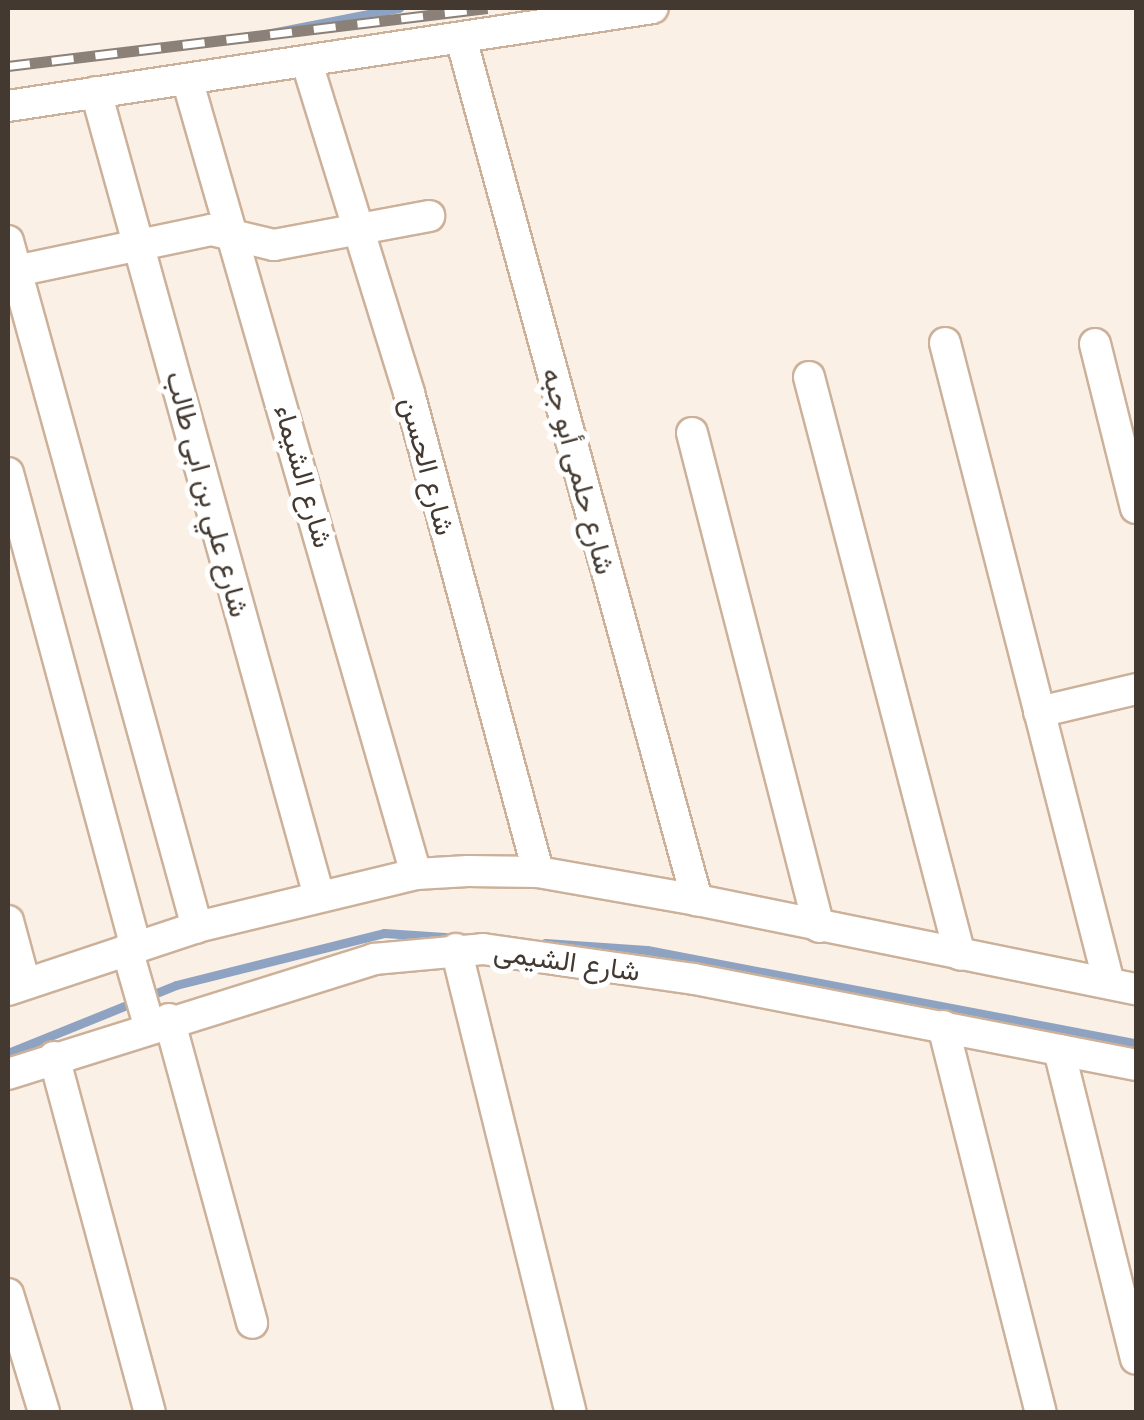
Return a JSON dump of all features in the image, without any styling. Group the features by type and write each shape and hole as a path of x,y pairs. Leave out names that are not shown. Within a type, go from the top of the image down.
{"street":[{"path":"8,106 462,42 653,8"},
{"name":"شارع حلمى أبو جبه","path":"462,42 697,900"},
{"name":"شارع الحسن","path":"307,63 409,393 538,872"},
{"name":"شارع الشيماء","path":"187,80 234,232 416,874"},
{"name":"شارع علي بن ابى طالب","path":"96,92 319,896"},
{"path":"16,271 211,230 234,232 274,245 429,216"},
{"path":"8,241 197,927"},
{"path":"8,920 16,987 197,927 416,874 538,872 1122,986 1039,712 945,343"},
{"path":"1094,344 1136,508"},
{"path":"808,377 960,955"},
{"path":"692,433 819,927"},
{"path":"8,473 132,948 159,1022 252,1323"},
{"path":"1039,712 1136,689"},
{"path":"456,949 571,1412"},
{"name":"شارع الشيمى","path":"8,1074 159,1022 374,959 456,949 536,954 943,1026 1136,1065"},
{"path":"943,1026 1041,1412"},
{"path":"1059,1050 1136,1359"},
{"path":"54,1057 150,1412"},
{"path":"8,1294 44,1412"}],"waterway":[{"path":"261,35 399,8"},
{"path":"8,1053 176,985 384,933 460,938"},
{"path":"545,943 647,950 1136,1043"}],"railway":[{"path":"8,66 488,8"}]}
